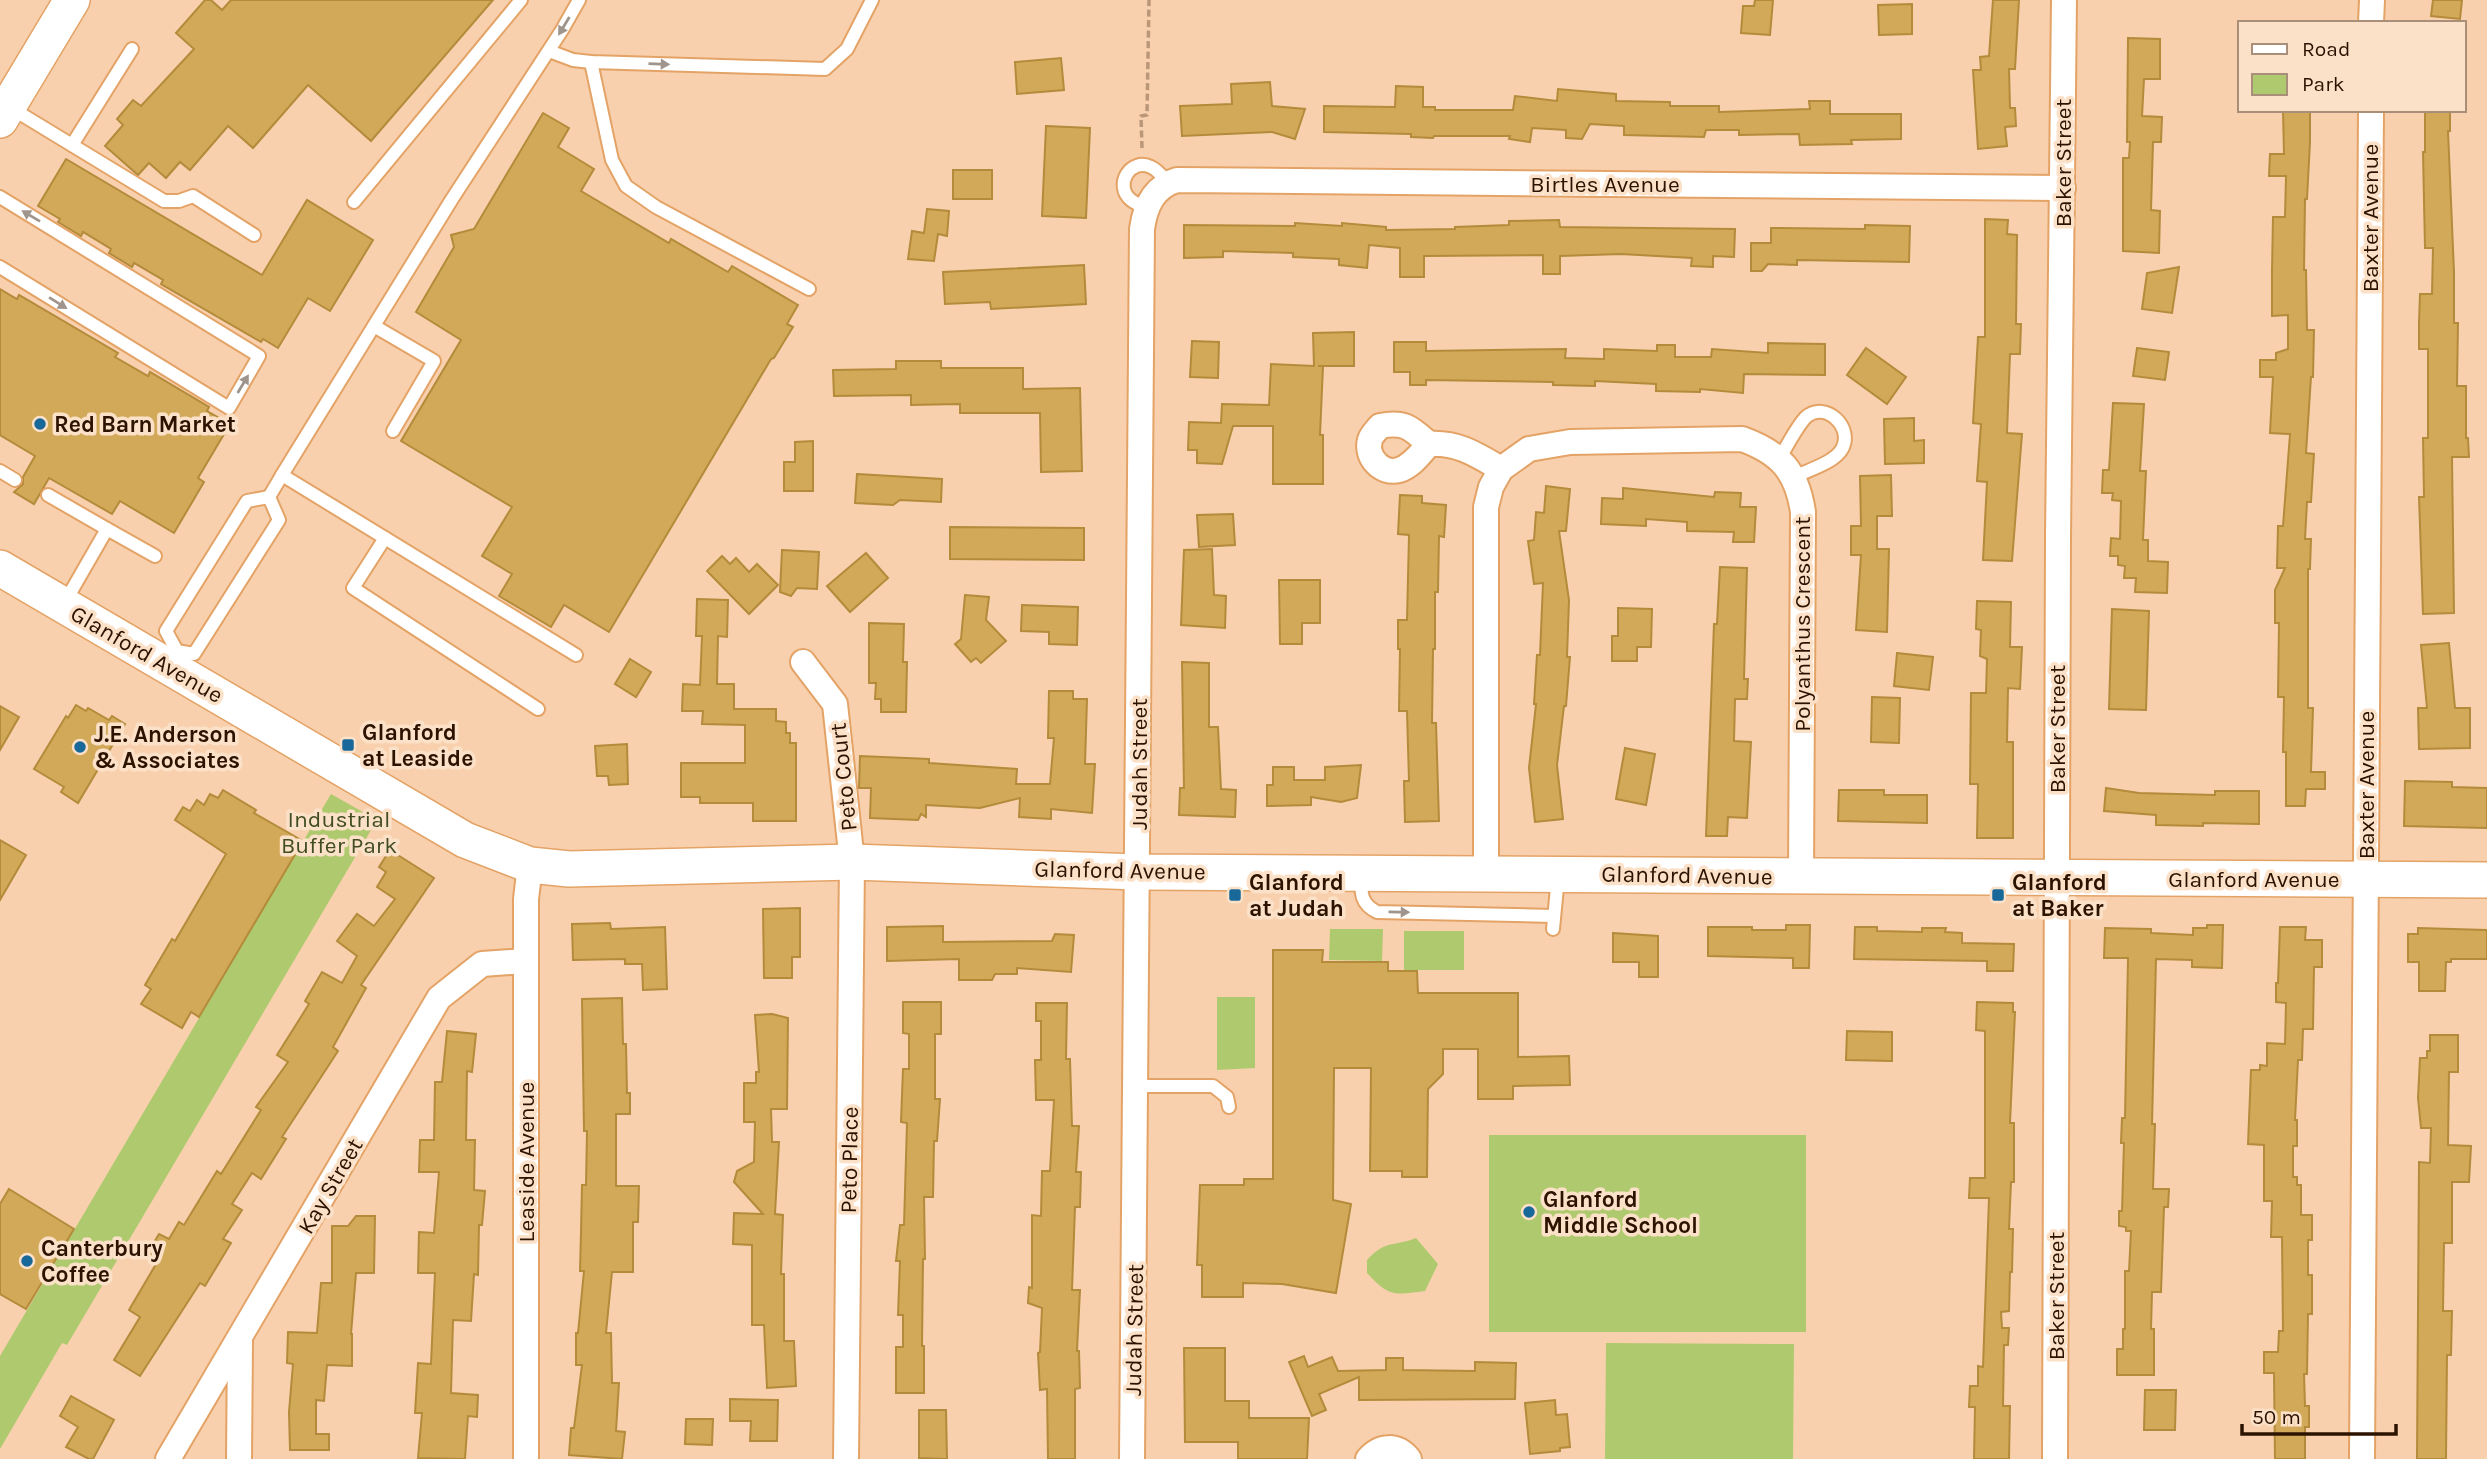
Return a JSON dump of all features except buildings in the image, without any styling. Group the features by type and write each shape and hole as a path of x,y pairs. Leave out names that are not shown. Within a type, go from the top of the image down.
{"main road":[{"path":"4,113 72,0"},
{"name":"Glanford Avenue","path":"0,568 63,605 172,658 465,839 530,865 569,869 852,862 1138,872 2487,880"}],"street":[{"name":"Baker Street","path":"2055,1459 2064,0"},
{"path":"2371,21 2372,0"},
{"name":"Baxter Avenue","path":"2362,1459 2371,112"},
{"name":"Birtles Avenue","path":"1155,196 1177,180 2063,188"},
{"name":"Judah Street","path":"1132,1459 1142,243 1155,196"},
{"path":"1486,873 1486,507 1491,487 1501,469 1529,449 1570,442 1742,439 1758,445 1787,468"},
{"path":"1429,444 1446,443 1467,449 1501,469"},
{"name":"Polyanthus Crescent","path":"1787,468 1800,490 1803,512 1801,876"},
{"name":"Peto Court","path":"803,662 835,704 852,862"},
{"name":"Peto Place","path":"846,1459 852,862"},
{"name":"Leaside Avenue","path":"526,1459 526,899 530,865"},
{"name":"Kay Street","path":"169,1459 439,998 482,964 526,961"},
{"path":"239,1459 240,1340"},
{"path":"1368,1459 1374,1452 1395,1448 1404,1452 1409,1459"}],"lane":[{"path":"354,202 520,0"},
{"path":"269,497 279,520 194,654 172,658 166,631 247,502 269,497 579,0"},
{"path":"548,51 573,60 591,62 825,69 847,49 872,0"},
{"path":"72,145 132,49"},
{"path":"591,62 612,160 626,186 656,207 809,289"},
{"path":"4,113 72,145 164,201 179,201 193,196 254,235"},
{"path":"1142,164 1157,170 1155,196 1131,200 1125,193 1123,183 1126,174 1133,167 1142,164"},
{"path":"0,197 259,356 229,408 0,267"},
{"path":"374,326 434,361 393,431"},
{"path":"1824,413 1840,422 1844,431 1842,450 1835,457 1787,468 1806,417 1824,413"},
{"path":"0,471 15,480"},
{"path":"282,475 576,655"},
{"path":"48,495 155,556"},
{"path":"63,605 107,529"},
{"path":"385,538 353,587 538,709"},
{"path":"1361,873 1361,895 1367,907 1377,912 1554,922 1559,873"},
{"path":"1136,1086 1213,1086 1227,1097 1229,1107"}],"path":[{"path":"1142,164 1141,116 1147,116 1149,0"}],"green space":[{"name":"Industrial Buffer Park","path":"331,794 377,820 67,1345 62,1343 0,1449 0,1356"},
{"path":"1330,929 1383,929 1382,961 1329,960"},
{"path":"1404,931 1464,931 1464,970 1404,970"},
{"path":"1217,997 1255,997 1255,1068 1217,1070"},
{"path":"1489,1135 1806,1135 1806,1332 1489,1332"},
{"path":"1416,1238 1438,1264 1425,1291 1393,1292 1381,1286 1367,1273 1367,1260 1374,1253 1390,1245"},
{"path":"1606,1343 1794,1344 1793,1459 1605,1459"}],"place":[{"name":"Red Barn Market","path":"40,424"},
{"name":"Glanford at Leaside","path":"348,745"},
{"name":"J.E. Anderson & Associates","path":"80,747"},
{"name":"Glanford at Judah","path":"1235,895"},
{"name":"Glanford at Baker","path":"1998,895"},
{"name":"Glanford Middle School","path":"1529,1212"},
{"name":"Canterbury Coffee","path":"27,1261"}]}
